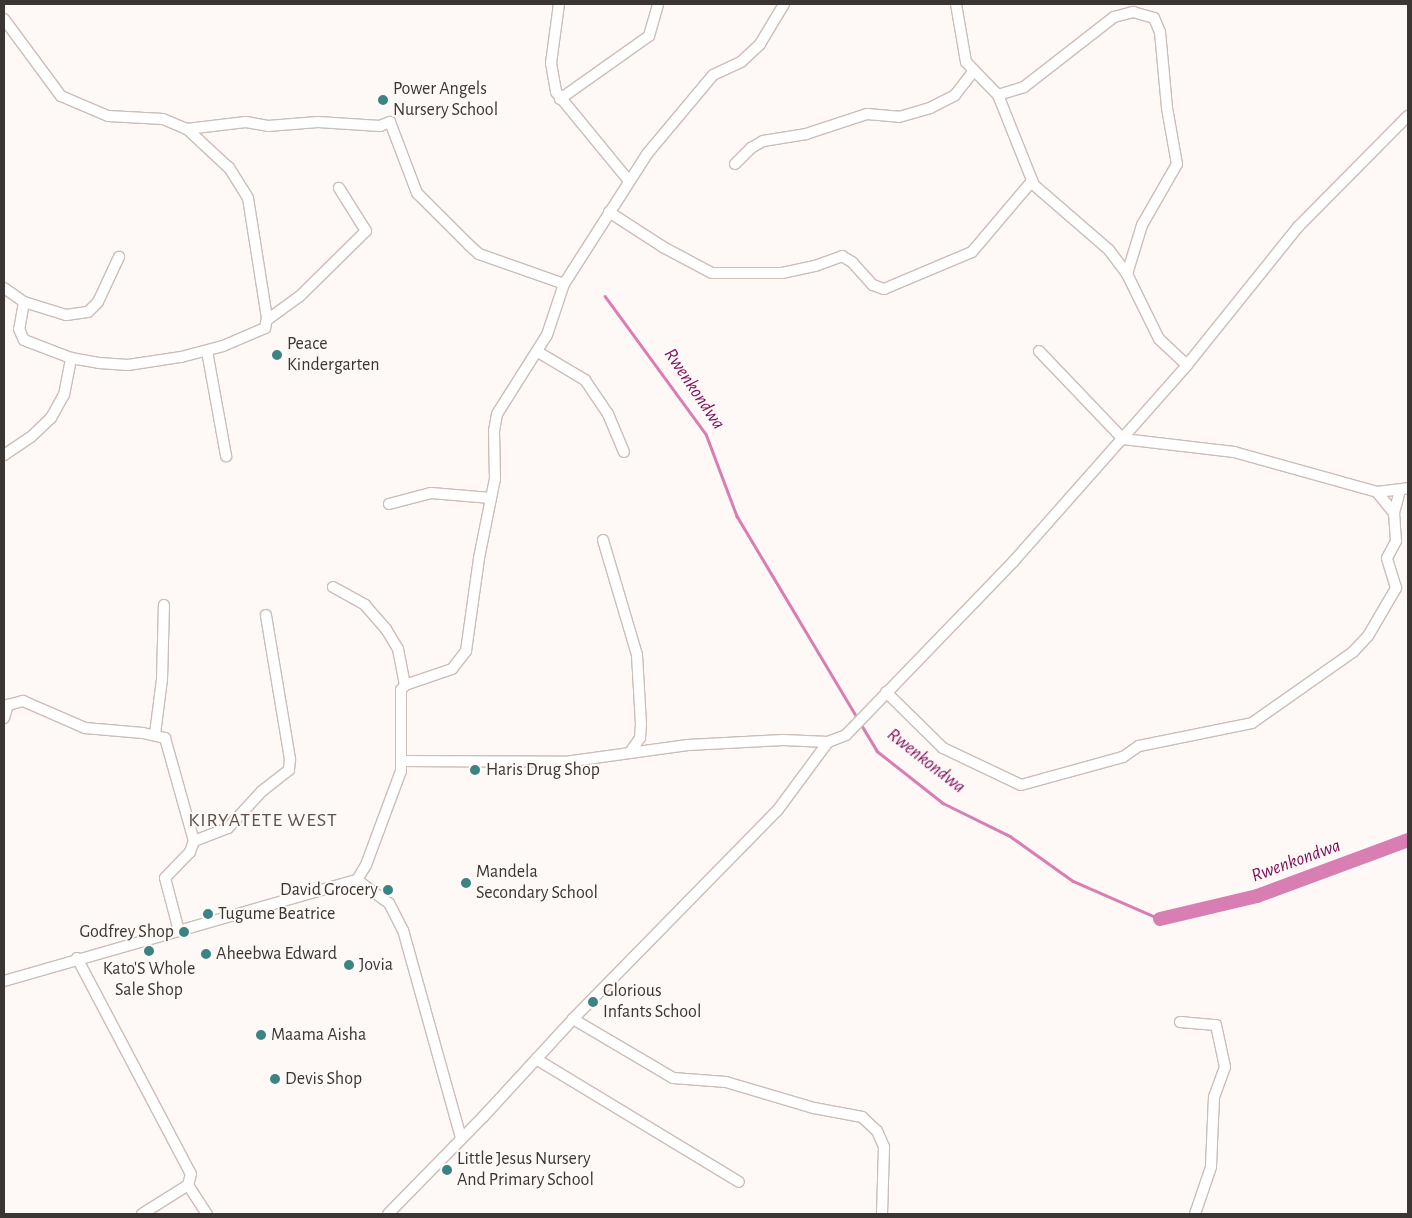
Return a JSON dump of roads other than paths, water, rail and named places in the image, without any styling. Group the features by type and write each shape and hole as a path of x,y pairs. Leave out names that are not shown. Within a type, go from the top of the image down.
{"street":[{"path":"559,4 551,63 554,85 560,100 629,181"},
{"path":"560,100 650,36 658,4"},
{"path":"4,981 77,958 357,880 366,865 401,771 400,695 406,685 452,669 466,651 496,466 494,422 538,352 564,284 629,181 665,131 713,74 741,62 760,44 784,4"},
{"path":"956,4 961,24 962,51 973,72 990,84 998,95 1032,181 1065,214 1101,242 1127,274 1159,339 1186,365"},
{"path":"998,95 1024,87 1114,17 1133,12 1154,18 1160,32 1167,108 1178,164 1142,225 1127,274"},
{"path":"4,18 58,92 69,102 108,116 163,119 187,129 229,168 244,190 252,216 267,320"},
{"path":"735,164 750,148 763,141 806,134 866,114 899,117 930,108 955,95 973,72"},
{"path":"401,761 565,762 631,751 783,740 828,742 846,735 1013,562 1186,365 1298,227 1408,116"},
{"path":"187,129 246,122 268,126 318,122 380,126 390,122 417,193 469,246 479,254 564,284"},
{"path":"608,212 663,247 712,273 782,272 815,266 842,256 852,262 873,285 884,288 972,252 1032,181"},
{"path":"24,302 19,330 21,338 71,358 128,365 207,351 260,331 267,320 299,298 366,231 339,188"},
{"path":"4,288 24,302 66,315 88,312 98,302 119,257"},
{"path":"207,351 226,456"},
{"path":"886,692 943,748 1021,785 1123,757 1139,746 1252,723 1352,652 1368,636 1396,588 1387,558 1396,541 1394,513 1404,489 1377,492 1234,452 1123,439 1039,351"},
{"path":"538,352 585,380 608,414 624,452"},
{"path":"4,455 31,437 52,418 64,395 71,358"},
{"path":"1377,492 1394,513"},
{"path":"389,504 431,493 491,498"},
{"path":"603,540 638,655 642,724 640,738 631,751"},
{"path":"333,587 365,606 386,629 398,649 406,685"},
{"path":"155,734 162,679 164,605"},
{"path":"194,840 228,828 262,791 289,770 290,759 266,615"},
{"path":"4,718 8,705 23,701 85,728 155,734 165,738 194,840 190,852 165,878 179,931"},
{"path":"388,1214 573,1019 777,811 828,742"},
{"path":"357,880 389,903 403,930 461,1138"},
{"path":"77,958 190,1174 188,1185 208,1214"},
{"path":"573,1019 673,1078 726,1082 814,1108 862,1117 877,1130 884,1147 882,1214"},
{"path":"1180,1022 1216,1025 1225,1067 1214,1097 1211,1167 1195,1214"},
{"path":"536,1059 739,1182"},
{"path":"142,1214 188,1185"}],"waterway":[{"name":"Rwenkondwa","path":"605,296 706,434 737,516 857,717"},
{"name":"Rwenkondwa","path":"861,724 877,751 943,803 1010,836 1073,881 1160,919"},
{"name":"Rwenkondwa","path":"1160,919 1257,896 1408,840"}],"place":[{"name":"Power Angels Nursery School","path":"383,100"},
{"name":"Peace Kindergarten","path":"277,355"},
{"name":"Haris Drug Shop","path":"475,770"},
{"name":"Mandela Secondary School","path":"466,883"},
{"name":"David Grocery","path":"388,890"},
{"name":"Tugume Beatrice","path":"208,914"},
{"name":"Godfrey Shop","path":"184,932"},
{"name":"Kato'S Whole Sale Shop","path":"149,951"},
{"name":"Aheebwa Edward","path":"206,954"},
{"name":"Jovia","path":"349,965"},
{"name":"Glorious Infants School","path":"593,1002"},
{"name":"Maama Aisha","path":"261,1035"},
{"name":"Devis Shop","path":"275,1079"},
{"name":"Little Jesus Nursery And Primary School","path":"447,1170"}],"district":[{"name":"KIRYATETE WEST","path":"263,820"}]}
